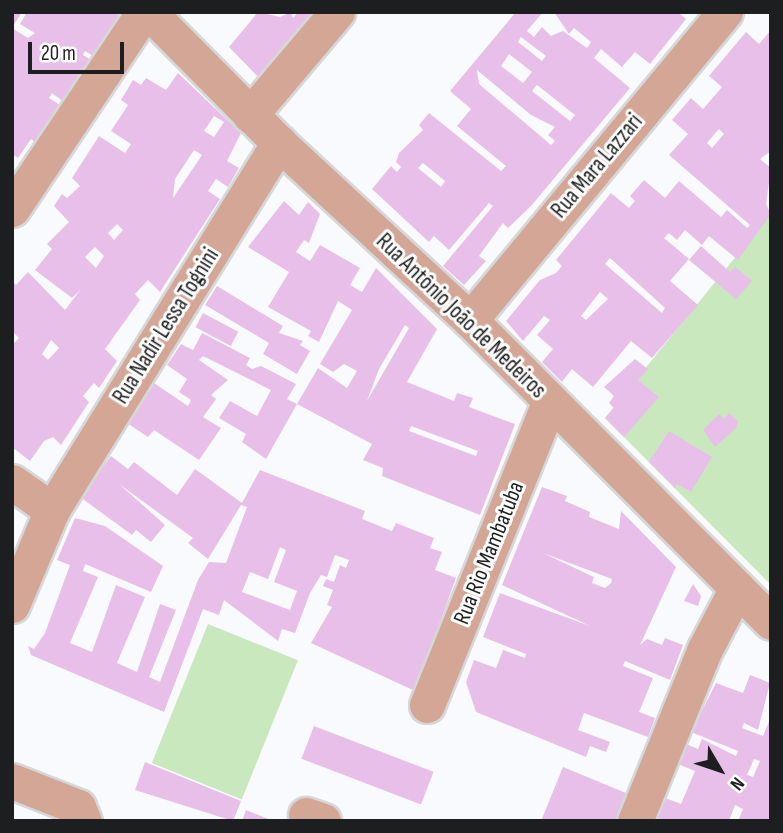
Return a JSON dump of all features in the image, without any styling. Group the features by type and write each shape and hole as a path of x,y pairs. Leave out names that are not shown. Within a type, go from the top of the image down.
{"street":[{"name":"Rua Antônio João de Medeiros","path":"147,12 279,143 470,320 771,622"},
{"path":"12,209 147,12"},
{"path":"250,114 337,12"},
{"name":"Rua Mara Lazzari","path":"470,320 725,12"},
{"name":"Rua Nadir Lessa Tognini","path":"12,605 52,510 279,143"},
{"name":"Rua Rio Mambatuba","path":"427,705 550,401"},
{"path":"12,482 52,510"},
{"path":"635,821 705,649 737,588"},
{"path":"12,781 78,807 84,821"}],"green space":[{"path":"771,213 771,585 605,418"},
{"path":"208,624 298,660 242,799 152,763"}],"building":[{"path":"12,12 22,12 12,28"},
{"path":"27,12 115,12 125,21 101,61 85,51 83,55 94,62 69,106 52,93 49,98 69,111 43,148 31,139 18,158 12,154 12,28 28,38 35,33 20,24"},
{"path":"258,12 280,17 291,12 293,18 298,12 325,12 265,84 229,47"},
{"path":"516,12 543,12 527,31 534,37 542,27 551,36 563,31 587,48 591,42 574,28 569,34 554,12 678,12 686,19 650,64 635,52 622,67 601,49 594,58 630,88 531,206 508,228 503,223 479,256 486,261 464,285 443,266 493,206 489,203 449,250 434,236 429,242 372,189 391,166 397,172 401,167 396,162 399,153 423,130 419,125 429,113 501,171 506,166 457,126 471,109 450,91","holes":["521,37 546,56 542,61 518,42","509,54 532,72 523,83 501,66","477,70 531,115 555,127 548,135 555,141 551,145 479,84","537,85 575,115 570,121 532,91","423,163 445,181 441,187 418,168"]},
{"path":"771,30 771,151 760,159 771,168 766,204 771,214 738,260 709,236 702,245 685,230 677,240 669,233 664,238 689,259 670,281 698,305 652,358 631,341 593,387 572,369 562,382 542,362 553,349 537,335 550,320 544,316 523,341 506,321 540,280 556,273 562,266 556,260 611,193 629,208 635,201 630,196 644,180 665,198 679,181 721,217 727,210 747,228 750,225 669,155 688,134 672,120 691,98 703,109 722,87 709,76 746,32 759,44","holes":["719,129 724,134 712,148 707,143","610,258 665,308 662,313 605,264","600,292 608,299 586,320 581,316"]},
{"path":"178,73 241,133 227,161 239,168 228,187 216,179 208,191 220,199 160,292 148,280 135,294 140,300 105,349 117,361 99,388 94,383 83,396 89,402 61,445 53,437 44,441 30,461 12,447 12,345 19,338 12,331 12,281 16,285 28,272 65,310 81,289 72,298 35,270 52,249 47,244 69,222 54,206 62,194 67,198 80,186 72,178 99,136 125,153 131,144 111,131 128,105 121,100 133,80 141,85 146,78 166,90","holes":["214,116 224,122 214,137 204,131","194,150 202,155 173,198 175,179","117,224 123,230 114,240 108,233","95,247 104,256 96,268 85,257","51,340 59,348 48,360 42,354"]},
{"path":"284,201 299,215 308,202 320,214 309,243 304,240 296,252 310,261 320,245 360,268 350,285 362,292 376,268 437,329 407,382 454,401 457,393 473,398 469,407 515,424 480,515 382,476 383,468 363,460 372,444 297,404 318,368 347,388 357,371 344,364 333,372 320,364 352,310 338,301 319,342 308,336 311,331 268,307 289,272 248,247","holes":["405,325 409,328 367,401 379,369","411,426 478,451 476,456 409,431"]},
{"path":"701,246 730,272 735,267 752,281 736,299 689,260"},
{"path":"217,286 283,326 279,333 303,341 300,345 310,351 297,374 263,354 269,343 205,305"},
{"path":"203,313 238,332 231,346 195,327"},
{"path":"202,333 250,358 246,365 252,369 261,366 296,384 287,399 297,404 266,459 242,442 246,434 219,418 230,401 257,416 271,390 203,356 199,360 228,380 211,395 216,399 203,417 221,428 199,460 154,430 148,437 127,423 154,383 188,406 191,400 179,392 187,379 167,365 181,344 193,350"},
{"path":"635,359 648,369 638,380 659,397 624,437 605,418 614,408 609,403 614,396 604,387"},
{"path":"729,413 738,421 736,428 715,447 703,430 719,414 724,419"},
{"path":"669,431 712,457 691,492 677,484 675,488 649,462"},
{"path":"111,456 128,469 134,462 177,495 195,469 242,503 260,470 365,511 362,519 392,531 396,523 434,538 430,548 442,552 435,570 456,578 415,691 311,643 332,607 327,605 333,590 323,586 326,579 334,582 340,565 346,568 349,560 335,555 327,577 321,575 310,593 295,633 282,629 278,641 224,600 219,615 203,609 164,712 31,655 28,646 34,649 45,633 70,565 57,560 75,518 105,526 163,566 151,592 85,564 83,571 98,577 70,643 92,652 116,585 145,597 117,663 137,672 160,604 176,610 149,677 160,682 198,580 209,562 226,563 247,507 241,505 208,559 188,543 193,538 119,484 165,525 151,542 136,530 132,535 80,497","holes":["280,547 286,550 274,582 297,591 290,610 242,592 250,572 268,579"]},
{"path":"542,487 567,496 565,501 590,512 589,517 619,529 621,511 676,567 640,645 647,639 662,645 665,638 683,645 670,680 625,661 623,666 653,678 639,712 655,718 648,737 584,713 578,730 610,742 606,752 590,746 586,757 476,712 466,682 474,660 496,668 503,650 525,658 526,654 483,637 500,593 590,626 502,585","holes":["543,553 612,579 605,588 592,583 594,577"]},
{"path":"693,584 701,596 698,606 684,601"},
{"path":"750,675 770,683 758,730 744,723 742,728 763,736 771,717 771,821 738,821 743,809 735,805 729,821 656,821 665,798 681,804 695,771 678,764 686,744 698,749 702,739 736,756 738,751 691,732 716,683 743,693","holes":["754,759 760,761 753,777 747,775"]},
{"path":"314,726 433,772 421,805 301,759"},
{"path":"145,762 241,801 233,821 135,790"},
{"path":"563,767 626,793 616,821 541,821"},
{"path":"246,810 274,821 242,821"}]}
